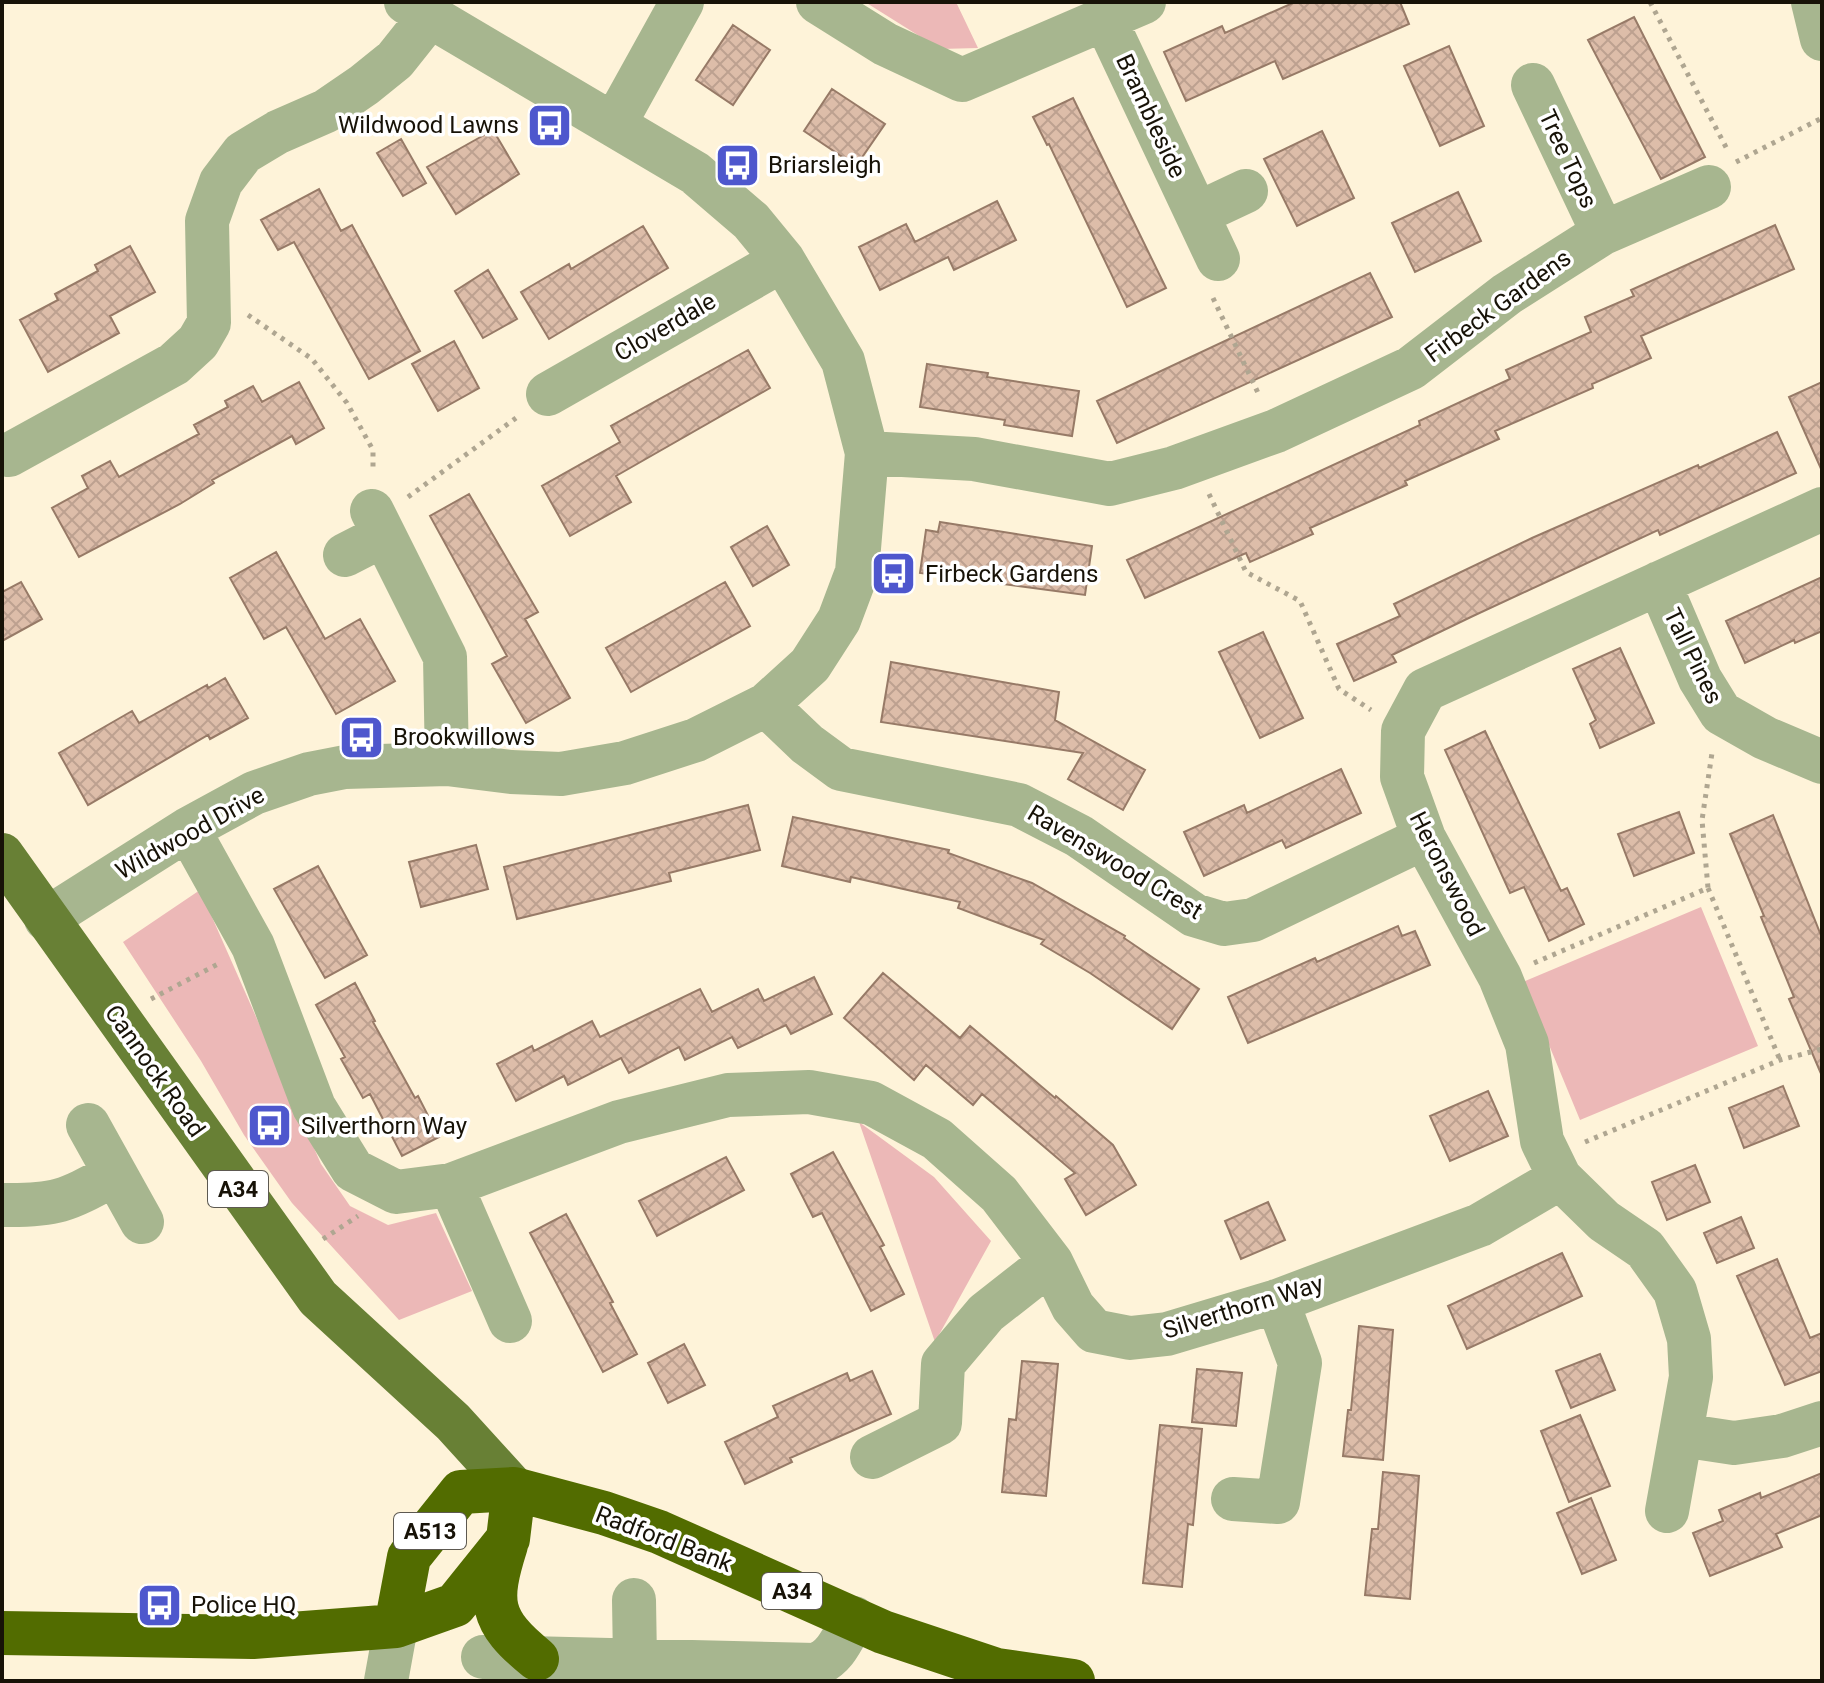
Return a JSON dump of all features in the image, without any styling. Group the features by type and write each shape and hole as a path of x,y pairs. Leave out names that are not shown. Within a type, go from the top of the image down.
{"highway":[{"path":"514,1489 508,1539 495,1579 495,1603 507,1632 537,1659"},
{"name":"Radford Bank","path":"514,1489 604,1513 659,1532 883,1632 997,1670 1073,1681"},
{"name":"A513","path":"396,1626 409,1557 461,1492 514,1489"},
{"name":"A513","path":"2,1633 253,1637 396,1626 455,1605 508,1539"}],"main road":[{"name":"Cannock Road","path":"2,855 318,1298 453,1422 514,1489"}],"street":[{"path":"615,123 682,2"},
{"path":"818,2 885,44 962,80 1144,2"},
{"path":"1813,2 1822,39"},
{"path":"12,461 174,364 198,342 209,323 207,221 221,182 243,153 278,132 326,111 395,60 418,9"},
{"name":"Wildwood Drive","path":"46,919 188,829 254,793 309,774 345,767 447,764 561,774 625,763 696,740 766,705 810,665 839,620 857,572 867,453 843,361 783,260 751,221 695,173 418,9"},
{"name":"Brambleside","path":"1105,19 1218,259"},
{"name":"Tree Tops","path":"1533,85 1603,233"},
{"name":"Firbeck Gardens","path":"867,453 974,459 1110,484 1193,461 1276,431 1411,368 1507,294 1603,233 1722,175"},
{"path":"1197,214 1246,191"},
{"name":"Cloverdale","path":"548,394 783,260"},
{"name":"Heronswood","path":"1551,1159 1527,1044 1500,977 1424,838 1402,777 1403,731 1425,690 1822,509"},
{"path":"345,555 378,523 445,657 447,764"},
{"name":"Tall Pines","path":"1659,583 1700,679 1721,713 1765,738 1822,762"},
{"name":"Ravenswood Crest","path":"766,705 807,744 841,769 1019,805 1079,836 1194,915 1224,924 1253,920 1424,838"},
{"path":"188,829 253,946 314,1107 353,1170 396,1192"},
{"name":"Silverthorn Way","path":"396,1192 451,1185 619,1122 728,1095 809,1092 871,1103 937,1139 999,1194 1051,1262 1073,1307 1094,1331 1130,1338 1167,1334 1277,1301 1480,1225 1551,1159"},
{"path":"88,1125 142,1222"},
{"path":"1551,1159 1604,1221 1645,1249 1675,1291 1689,1339 1691,1377 1667,1511"},
{"path":"2,1205 51,1204 78,1194 115,1174"},
{"path":"451,1185 510,1321"},
{"path":"872,1457 940,1423 943,1364 986,1313 1051,1262"},
{"path":"1233,1499 1278,1502 1300,1363 1277,1301"},
{"path":"1681,1435 1734,1443 1782,1436 1822,1423"},
{"path":"634,1600 635,1660"},
{"path":"483,1657 635,1660 817,1673 833,1655 854,1618"},
{"path":"386,1681 396,1626"}],"path":[{"path":"1650,2 1722,175 1822,118"},
{"path":"1218,259 1199,269 1276,431"},
{"path":"209,292 264,324 312,359 347,403 373,450 378,523"},
{"path":"378,523 403,501 548,394"},
{"path":"1193,461 1246,572 1300,601 1339,689 1403,731"},
{"path":"1721,713 1714,734 1702,820 1708,888 1780,1060"},
{"path":"1500,977 1708,888"},
{"path":"116,1016 253,946"},
{"path":"1551,1159 1780,1060 1822,1049"},
{"path":"289,1261 396,1192"}],"shaded area":[{"path":"865,2 956,2 978,48 940,49"},
{"path":"200,890 321,1164 350,1206 388,1225 436,1213 472,1291 399,1320 292,1203 244,1135 201,1061 123,942"},
{"path":"1701,907 1758,1046 1580,1120 1523,982"},
{"path":"859,1122 934,1177 991,1241 935,1342"}],"building":[{"path":"1295,2 1400,2 1409,24 1283,79 1275,61 1186,101 1164,52 1222,26 1225,33"},
{"path":"1634,17 1705,157 1661,179 1588,40"},
{"path":"733,25 770,50 733,105 696,80"},
{"path":"1449,46 1484,126 1440,146 1404,66"},
{"path":"832,89 885,124 856,166 804,131"},
{"path":"1073,98 1166,288 1127,307 1033,117"},
{"path":"493,130 519,174 456,214 427,167"},
{"path":"1322,131 1354,198 1297,226 1264,159"},
{"path":"401,139 426,183 403,196 377,153"},
{"path":"319,189 341,231 352,225 420,351 369,379 294,242 278,250 261,220"},
{"path":"1458,192 1481,241 1415,272 1392,223"},
{"path":"997,201 1016,240 954,270 948,257 880,290 859,247 906,224 915,242"},
{"path":"1775,225 1794,269 1641,336 1651,358 1592,384 1593,388 1495,431 1499,439 1405,481 1407,485 1310,528 1313,534 1250,562 1246,553 1145,598 1127,560 1420,425 1419,421 1510,379 1506,370 1591,332 1585,317 1634,296 1631,290"},
{"path":"643,226 668,268 549,339 521,292 569,264 571,269"},
{"path":"130,246 155,292 110,316 119,333 48,372 20,320 58,300 55,294 98,271 95,265"},
{"path":"488,270 517,319 483,338 455,291"},
{"path":"1370,273 1392,317 1117,443 1097,401"},
{"path":"454,341 479,388 438,411 412,364"},
{"path":"748,350 770,388 616,476 631,502 570,536 542,486 620,442 611,426"},
{"path":"927,364 1079,391 1072,436 1004,425 1005,420 920,407"},
{"path":"299,382 324,428 296,444 292,436 212,480 214,483 180,504 79,557 52,508 88,488 82,476 110,461 119,477 199,434 194,425 228,407 225,401 253,386 262,402"},
{"path":"1822,382 1822,471 1789,397"},
{"path":"1777,432 1796,473 1660,535 1658,530 1473,616 1392,655 1396,662 1354,681 1337,644 1400,616 1394,604 1532,538"},
{"path":"469,494 538,612 525,619 570,698 526,723 492,664 507,656 430,516"},
{"path":"940,522 1092,546 1085,595 920,573 926,530 938,532"},
{"path":"767,526 789,565 753,586 731,547"},
{"path":"276,552 325,639 360,619 395,681 336,714 286,627 264,639 230,578"},
{"path":"1822,577 1822,631 1795,643 1794,640 1745,663 1726,621"},
{"path":"21,582 42,619 2,641 2,592"},
{"path":"725,582 750,626 631,692 606,648"},
{"path":"1263,632 1303,718 1260,738 1219,652"},
{"path":"1620,648 1654,723 1600,748 1590,724 1596,720 1573,669"},
{"path":"891,662 1059,692 1055,720 1145,770 1123,810 1068,779 1083,753 881,722"},
{"path":"225,678 248,718 210,739 208,735 88,805 59,753 132,711 139,723"},
{"path":"1485,731 1561,891 1567,888 1584,924 1549,941 1524,887 1510,893 1445,750"},
{"path":"1341,769 1361,813 1286,848 1282,840 1204,876 1184,832 1244,805 1247,813"},
{"path":"748,805 760,850 669,873 671,881 517,919 504,867"},
{"path":"1679,812 1694,853 1634,876 1618,834"},
{"path":"1773,815 1822,938 1822,1076 1789,999 1794,997 1730,834"},
{"path":"793,817 949,850 948,853 1032,883 1125,936 1199,989 1172,1029 1041,944 1044,940 958,908 960,902 851,877 850,882 782,866"},
{"path":"476,845 488,889 421,907 409,862"},
{"path":"318,866 367,955 325,978 274,889"},
{"path":"1398,926 1402,936 1415,931 1430,965 1248,1043 1228,997 1315,958 1317,962"},
{"path":"883,973 960,1038 970,1026 1056,1096 1113,1145 1136,1185 1086,1215 1065,1179 1075,1173 982,1094 973,1105 926,1065 914,1080 844,1018"},
{"path":"814,977 832,1014 791,1034 786,1025 738,1048 732,1037 685,1060 679,1047 629,1073 621,1058 568,1085 564,1076 516,1101 497,1064 532,1046 534,1051 592,1021 600,1037 700,989 712,1012 758,989 764,1001"},
{"path":"355,983 373,1022 439,1137 402,1156 370,1094 363,1098 341,1059 345,1057 316,1005"},
{"path":"1783,1086 1799,1126 1744,1148 1729,1108"},
{"path":"1488,1091 1508,1136 1450,1161 1430,1116"},
{"path":"833,1152 884,1245 880,1247 904,1294 871,1311 822,1213 813,1217 791,1174"},
{"path":"726,1157 744,1190 657,1236 639,1201"},
{"path":"1695,1165 1710,1202 1667,1220 1652,1182"},
{"path":"1268,1202 1285,1240 1241,1259 1225,1221"},
{"path":"566,1214 637,1354 603,1372 530,1233"},
{"path":"1741,1217 1754,1248 1717,1263 1704,1233"},
{"path":"1562,1253 1582,1296 1467,1349 1448,1306"},
{"path":"1777,1259 1810,1338 1822,1333 1822,1371 1785,1385 1737,1276"},
{"path":"1359,1326 1393,1330 1383,1460 1343,1456"},
{"path":"684,1344 705,1385 668,1403 648,1363"},
{"path":"1600,1354 1615,1390 1571,1408 1556,1371"},
{"path":"1022,1361 1058,1364 1046,1496 1002,1492 1009,1419 1016,1420"},
{"path":"1197,1369 1242,1373 1236,1426 1192,1422"},
{"path":"872,1371 891,1414 790,1458 792,1462 745,1484 725,1442 778,1417 773,1406 847,1373 850,1381"},
{"path":"1580,1415 1610,1486 1569,1502 1541,1431"},
{"path":"1160,1425 1202,1429 1193,1525 1188,1524 1182,1587 1143,1583"},
{"path":"1383,1472 1419,1476 1410,1599 1365,1595 1372,1529 1378,1529"},
{"path":"1822,1473 1822,1515 1776,1534 1782,1547 1710,1576 1693,1533 1723,1521 1719,1510 1760,1493 1761,1498"},
{"path":"1591,1498 1616,1560 1582,1574 1557,1513"}],"place":[{"name":"Wildwood Lawns","path":"550,125"},
{"name":"Briarsleigh","path":"737,165"},
{"name":"Firbeck Gardens","path":"894,574"},
{"name":"Brookwillows","path":"362,737"},
{"name":"Silverthorn Way","path":"270,1126"},
{"name":"Police HQ","path":"160,1605"}]}
